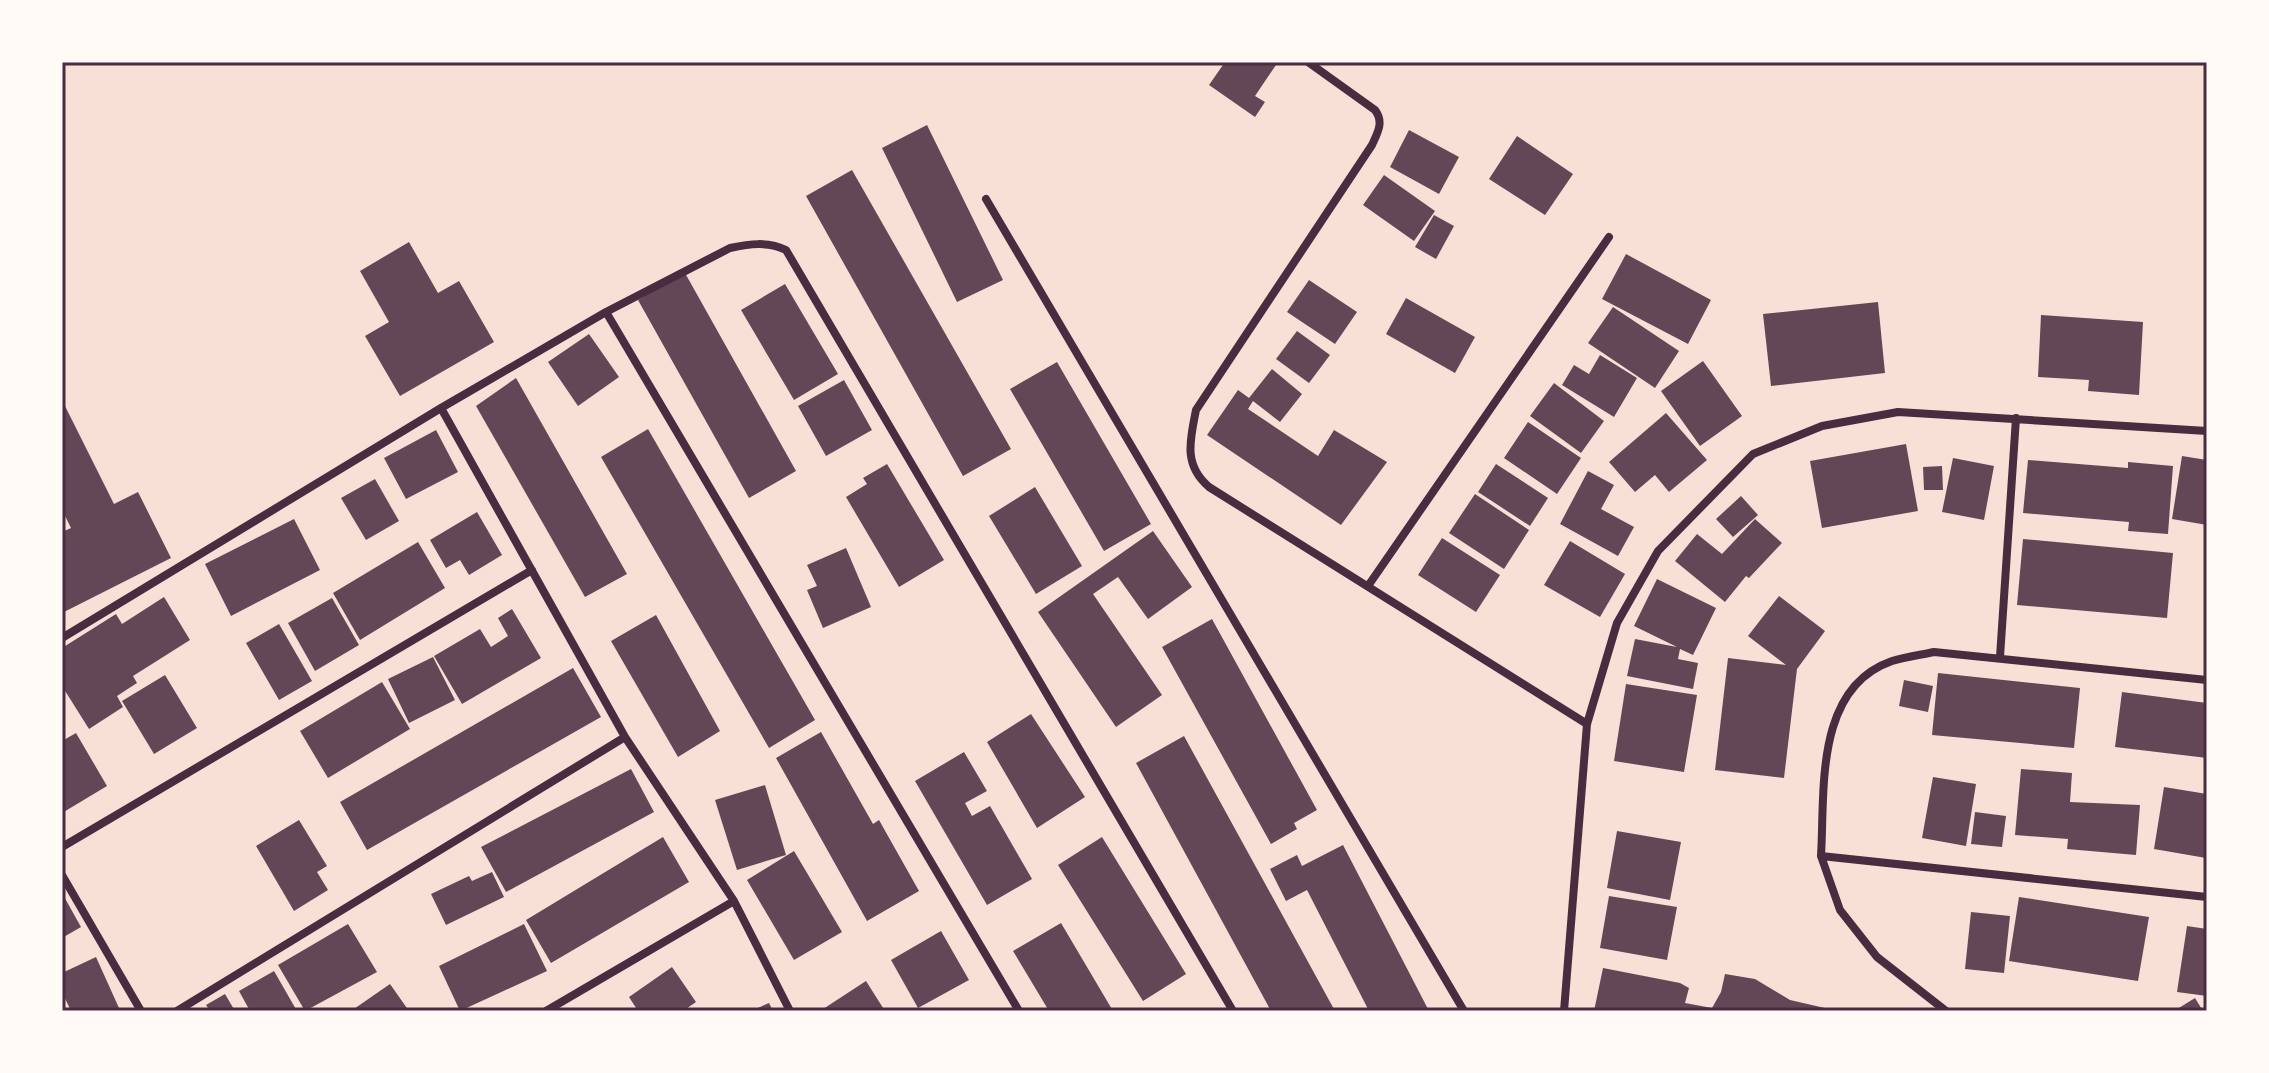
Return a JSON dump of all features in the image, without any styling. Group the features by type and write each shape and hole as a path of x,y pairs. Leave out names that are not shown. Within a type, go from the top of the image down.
{"street":[{"path":"1308,62 1375,110 1380,116 1380,127 1372,145 1196,410 1189,444 1191,463 1209,487 1587,724"},
{"path":"986,199 1464,1011"},
{"path":"1368,586 1609,237"},
{"path":"62,638 441,408 606,312 730,248 758,244 786,250 1233,1011"},
{"path":"606,312 1019,1011"},
{"path":"441,408 625,737 734,901 790,1011"},
{"path":"1564,1011 1587,724 1617,623 1658,551 1753,454 1822,426 1898,412 2207,431"},
{"path":"2000,657 2016,418"},
{"path":"62,847 532,570"},
{"path":"1946,1011 1877,957 1840,910 1821,856 1828,744 1836,713 1862,679 1890,662 1934,652 2207,680"},
{"path":"177,1011 625,737"},
{"path":"1821,856 2207,897"},
{"path":"62,875 141,1011"},
{"path":"546,1011 734,901"}],"building":[{"path":"1225,62 1278,62 1255,96 1265,102 1255,117 1209,85"},
{"path":"927,125 1003,280 957,302 882,148"},
{"path":"1409,130 1459,157 1439,194 1390,167"},
{"path":"1517,136 1573,174 1545,215 1489,179"},
{"path":"852,170 1011,449 963,476 806,196"},
{"path":"1384,175 1435,211 1414,241 1363,205"},
{"path":"1434,215 1454,226 1436,259 1415,247"},
{"path":"409,242 438,293 459,281 494,342 400,396 365,336 389,322 360,271"},
{"path":"1626,254 1711,300 1688,344 1602,299"},
{"path":"685,273 796,471 749,498 638,300"},
{"path":"1309,280 1357,312 1335,344 1287,312"},
{"path":"785,284 838,374 794,400 741,310"},
{"path":"1406,298 1475,337 1455,373 1386,334"},
{"path":"1878,302 1885,373 1771,386 1763,314"},
{"path":"1613,307 1679,351 1655,388 1588,343"},
{"path":"2041,315 2143,322 2139,395 2088,391 2089,380 2038,377"},
{"path":"1297,331 1330,355 1309,383 1276,359"},
{"path":"589,334 619,377 578,406 548,362"},
{"path":"1600,355 1637,378 1614,417 1562,385 1574,365 1589,374"},
{"path":"1703,361 1742,416 1700,446 1661,391"},
{"path":"1057,362 1151,524 1104,551 1010,389"},
{"path":"1272,369 1302,394 1280,422 1253,401 1248,409 1318,456 1334,430 1387,462 1341,525 1207,435 1238,390 1249,398"},
{"path":"516,378 627,574 585,597 476,406"},
{"path":"844,380 872,430 826,456 798,406"},
{"path":"1554,383 1604,421 1581,453 1530,416"},
{"path":"62,400 114,504 138,492 171,558 62,613 62,532 71,528 62,510"},
{"path":"1666,413 1707,460 1669,492 1655,475 1635,492 1609,462"},
{"path":"1528,422 1581,458 1557,494 1504,458"},
{"path":"648,429 815,720 769,748 601,457"},
{"path":"436,430 458,472 406,499 384,458"},
{"path":"1906,444 1918,511 1822,528 1810,461"},
{"path":"2182,456 2207,460 2207,525 2172,519"},
{"path":"1953,458 1994,466 1984,520 1942,512"},
{"path":"2028,460 2128,468 2128,462 2173,466 2168,534 2128,531 2129,522 2023,513"},
{"path":"887,464 944,560 899,587 846,497 867,484 863,478"},
{"path":"1496,464 1548,498 1530,526 1478,492"},
{"path":"1942,466 1943,490 1924,490 1923,467"},
{"path":"1588,471 1614,485 1601,509 1634,527 1618,556 1560,524"},
{"path":"375,479 399,521 366,540 341,498"},
{"path":"1035,487 1082,566 1036,594 989,516"},
{"path":"1475,494 1529,530 1504,569 1449,533"},
{"path":"1741,496 1758,515 1733,537 1716,519"},
{"path":"477,512 502,555 469,575 460,560 446,568 430,540"},
{"path":"294,519 320,570 231,616 205,564"},
{"path":"1755,519 1782,543 1749,578 1746,576 1725,602 1675,561 1697,534 1722,554"},
{"path":"1153,531 1192,587 1148,619 1118,577 1093,594 1162,695 1116,727 1038,612"},
{"path":"1442,538 1500,575 1476,612 1418,575"},
{"path":"2023,539 2173,553 2167,618 2017,605"},
{"path":"1570,541 1625,574 1600,617 1544,585"},
{"path":"418,542 445,588 360,640 333,593"},
{"path":"846,548 871,607 823,628 807,590 817,586 807,565"},
{"path":"1657,579 1716,608 1693,655 1680,649 1678,659 1698,663 1693,689 1627,676 1635,639 1677,647 1634,626"},
{"path":"1779,596 1825,631 1797,669 1784,778 1715,770 1728,658 1786,665 1748,636"},
{"path":"164,597 190,640 133,676 137,683 117,696 123,707 89,729 62,686 62,648 116,614 122,624"},
{"path":"332,598 359,645 315,671 288,623"},
{"path":"512,609 541,658 462,704 434,656 480,629 491,647 508,636 498,618"},
{"path":"656,615 720,731 678,757 611,641"},
{"path":"1212,619 1317,810 1294,823 1297,829 1271,844 1162,647"},
{"path":"279,624 312,681 279,700 246,643"},
{"path":"433,657 455,700 409,723 388,679"},
{"path":"573,668 601,717 367,850 340,802"},
{"path":"1938,673 2080,688 2074,748 1932,735"},
{"path":"165,675 197,728 154,754 122,701"},
{"path":"1904,680 1933,686 1928,712 1899,706"},
{"path":"382,682 410,729 328,778 300,731"},
{"path":"1626,684 1697,695 1684,772 1614,761"},
{"path":"2122,692 2207,703 2207,758 2115,747"},
{"path":"1031,714 1085,797 1037,828 987,742"},
{"path":"821,732 873,824 879,820 919,891 867,921 776,758"},
{"path":"76,733 107,786 62,813 62,741"},
{"path":"1184,736 1335,1011 1271,1011 1136,763"},
{"path":"964,752 987,791 965,803 972,816 990,806 1032,879 987,905 915,781"},
{"path":"631,769 654,812 506,892 481,847"},
{"path":"2021,769 2072,773 2070,802 2140,805 2136,855 2067,849 2068,839 2015,835"},
{"path":"1933,777 1976,784 1966,846 1922,838"},
{"path":"765,785 786,855 737,870 715,800"},
{"path":"2164,787 2207,794 2206,858 2154,849"},
{"path":"1975,812 2006,816 2002,847 1971,844"},
{"path":"299,820 327,866 317,872 328,890 294,911 256,846"},
{"path":"1617,831 1681,842 1670,900 1607,888"},
{"path":"663,837 689,882 551,963 526,920"},
{"path":"1102,837 1186,974 1143,1001 1058,865"},
{"path":"1343,845 1429,1011 1369,1011 1307,890 1286,901 1270,869 1297,855 1302,866"},
{"path":"794,851 842,932 794,960 747,880"},
{"path":"492,872 504,897 446,925 431,894 469,876 472,881"},
{"path":"62,893 81,927 62,938"},
{"path":"1609,896 1677,907 1667,960 1600,948"},
{"path":"2019,897 2149,917 2138,981 2009,961"},
{"path":"1971,912 2010,916 2004,973 1965,969"},
{"path":"1061,923 1113,1011 1049,1011 1013,951"},
{"path":"348,924 377,972 305,1011 278,965"},
{"path":"524,924 547,971 460,1011 439,966"},
{"path":"2187,926 2207,929 2207,996 2177,992"},
{"path":"941,931 969,980 918,1008 891,960"},
{"path":"96,957 119,1008 71,1011 62,992 62,973"},
{"path":"672,967 696,1002 683,1011 638,1011 629,997"},
{"path":"1603,968 1680,983 1689,988 1685,1003 1712,1008 1721,992 1725,974 1755,979 1790,1000 1838,1011 1594,1011"},
{"path":"274,971 297,1011 250,1011 239,991"},
{"path":"866,981 885,1011 820,1011"},
{"path":"390,984 409,1011 351,1011"},
{"path":"225,994 235,1011 210,1011 206,1005"},
{"path":"2195,998 2203,1011 2174,1011"},
{"path":"769,1003 773,1011 751,1011"}]}
